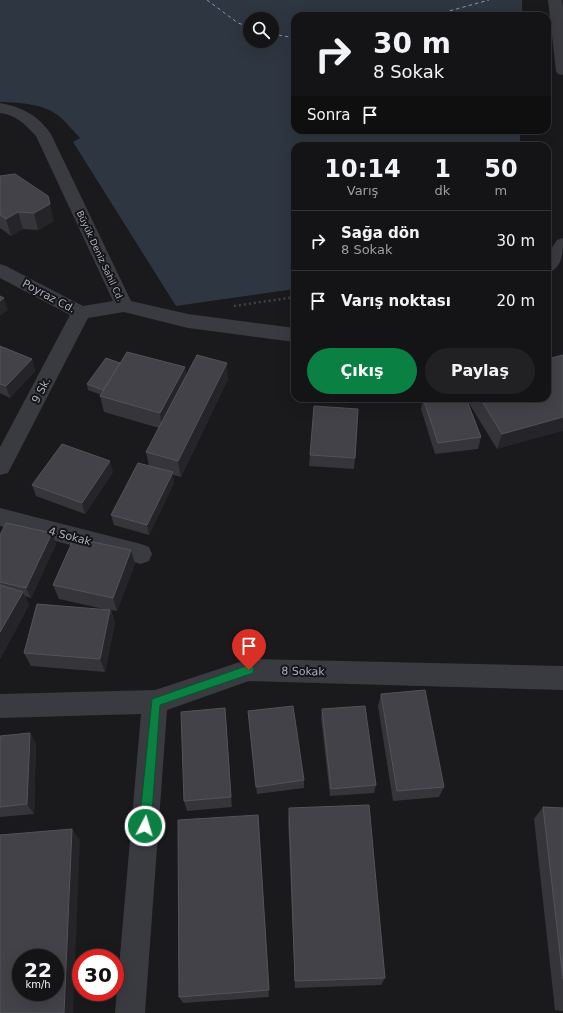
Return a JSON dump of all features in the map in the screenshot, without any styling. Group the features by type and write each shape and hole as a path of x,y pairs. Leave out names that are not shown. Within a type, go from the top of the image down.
{"street":[{"path":"555,0 561,16 563,71"},
{"name":"Büyük Deniz Sahil Cd.","path":"0,108 10,109 28,117 43,134 124,306 188,321 291,334"},
{"path":"551,262 563,247 563,244"},
{"name":"Poyraz Cd.","path":"0,270 81,313 124,306"},
{"path":"551,271 563,270"},
{"name":"9 Sk.","path":"0,467 81,313"},
{"name":"Büyük Deniz Sahil Cd.","path":"253,329 291,324"},
{"name":"4 Sokak","path":"0,517 141,554"},
{"name":"8 Sokak","path":"0,706 155,702 249,670 563,678"},
{"path":"130,1013 155,702"}],"path":[{"path":"230,307 291,298"}],"shaded area":[{"path":"0,0 522,0 522,12 291,12 291,134 520,134 520,142 291,142 291,290 176,306 73,142 80,138 54,112 32,105 0,102"}],"building":[{"path":"15,174 48,196 50,204 34,213 18,212 6,219 0,215 0,176"},
{"path":"0,346 32,359 6,386 0,384"},
{"path":"127,352 185,367 160,413 100,396"},
{"path":"197,355 227,363 178,461 146,452"},
{"path":"563,355 563,417 502,434 482,402 551,402 551,358"},
{"path":"106,358 120,363 103,390 87,384"},
{"path":"424,402 468,402 481,437 438,443"},
{"path":"314,406 358,409 355,458 310,455"},
{"path":"62,444 110,461 82,503 32,485"},
{"path":"138,463 173,472 147,525 111,515"},
{"path":"6,523 52,533 26,588 0,582 0,535"},
{"path":"74,538 131,550 113,598 53,585"},
{"path":"0,585 23,592 0,632"},
{"path":"37,604 110,610 100,659 24,653"},
{"path":"425,690 444,787 397,791 381,694"},
{"path":"293,706 304,780 256,787 248,711"},
{"path":"365,706 376,785 331,789 322,709"},
{"path":"225,708 231,797 184,801 181,712"},
{"path":"30,733 27,804 0,807 0,736"},
{"path":"369,805 385,978 295,981 289,808"},
{"path":"543,807 563,808 563,979"},
{"path":"258,815 269,990 179,997 178,820"},
{"path":"72,829 64,1013 0,1013 0,835"}],"ferry route":[{"path":"207,0 238,23 243,25"},
{"path":"446,12 489,0"},
{"path":"279,35 291,37"}],"route":[{"path":"145,826 155,702 249,670"}]}
